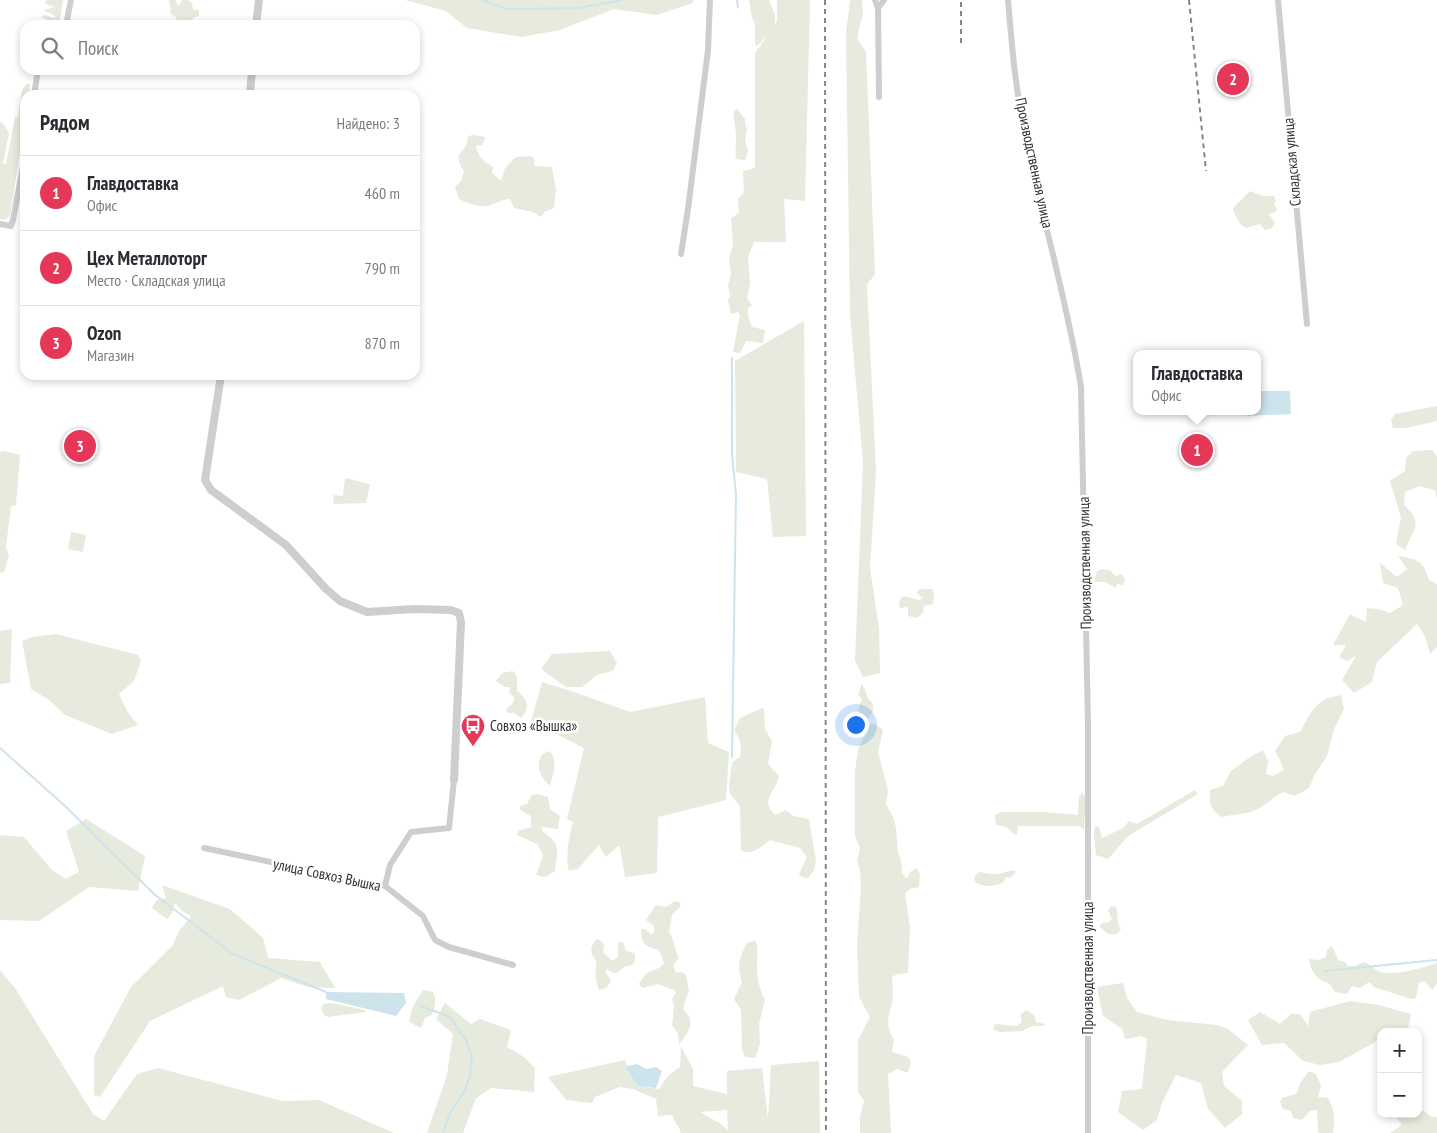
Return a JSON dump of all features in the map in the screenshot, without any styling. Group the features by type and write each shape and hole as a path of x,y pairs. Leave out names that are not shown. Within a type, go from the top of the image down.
{"street":[{"path":"67,20 71,0"},
{"path":"257,20 259,0"},
{"path":"681,254 708,50 710,0"},
{"path":"875,0 878,8 879,97"},
{"path":"878,8 884,0"},
{"name":"Производственная улица","path":"1008,0 1013,55 1026,141 1072,334 1081,388 1088,730 1088,1133"},
{"name":"Складская улица","path":"1278,0 1307,324"},
{"path":"35,90 37,75"},
{"path":"250,90 252,75"},
{"path":"0,224 11,226 20,183"},
{"path":"220,380 205,480 211,490 286,545 326,589 340,600 367,612 451,610 459,613 461,622 454,780 449,828 411,832 390,865 385,886"},
{"name":"улица Совхоз Вышка","path":"204,848 385,886 423,916 435,940 449,947 513,964"}],"shaded area":[{"path":"63,0 60,20 48,20 41,17 45,15 54,18 56,16 43,10 55,7 46,4 45,1"},
{"path":"169,0 176,0 178,7 182,0 188,0 192,3 193,10 199,10 199,16 192,20 177,20 171,14"},
{"path":"405,0 693,0 693,3 657,15 614,9 560,30 521,37 467,28 446,11"},
{"path":"749,0 769,0 775,15 775,24 777,21 777,0 810,0 805,201 784,199 786,242 754,242 748,257 750,283 747,298 752,306 748,308 748,316 752,327 765,330 763,343 746,341 740,353 733,352 740,315 738,312 731,314 728,300 730,296 728,285 731,274 729,259 733,245 731,218 739,213 738,199 744,192 743,171 755,168 755,53 768,35 757,46 755,45 755,24"},
{"path":"850,0 862,0 863,13 857,38 866,52 875,274 867,285 876,471 870,568 879,629 880,673 863,677 855,661 863,463 850,314 846,33"},
{"path":"27,83 30,84 29,90 22,90"},
{"path":"20,104 20,151 10,216 4,220 0,219 0,122 2,122 9,133 3,163 6,164 15,117 18,117"},
{"path":"737,109 745,119 747,129 745,140 748,151 745,160 736,159 734,111"},
{"path":"468,136 486,137 482,145 476,146 478,154 493,167 492,173 500,180 505,168 516,157 531,156 535,160 534,166 552,167 556,190 554,208 544,212 541,217 533,212 514,208 510,199 483,206 459,199 455,187 461,181 464,171 460,164 459,156 467,143"},
{"path":"1250,191 1263,196 1274,196 1276,201 1274,204 1277,209 1276,212 1269,214 1275,223 1272,228 1265,230 1260,224 1246,228 1240,224 1233,208"},
{"path":"804,321 806,536 773,537 767,479 736,472 735,361"},
{"path":"1437,406 1437,421 1406,428 1393,428 1391,420 1395,414"},
{"path":"1432,450 1437,457 1437,499 1435,490 1419,486 1405,492 1404,505 1416,522 1405,550 1396,544 1401,517 1390,481 1405,471 1406,458 1413,451"},
{"path":"5,451 20,455 16,505 11,506 6,547 9,555 4,572 0,573 0,452"},
{"path":"345,478 370,484 366,503 333,504 334,495 343,496"},
{"path":"71,532 86,535 83,552 68,549"},
{"path":"1398,556 1419,562 1425,568 1429,580 1437,584 1437,647 1430,654 1425,636 1417,624 1377,662 1372,682 1354,693 1342,680 1356,656 1347,661 1339,657 1346,645 1333,645 1350,614 1366,622 1367,608 1379,609 1390,613 1403,605 1398,588 1383,583 1380,563 1397,577 1407,569"},
{"path":"1102,569 1110,570 1115,576 1122,574 1125,580 1123,586 1117,583 1116,588 1105,582 1095,582 1097,571"},
{"path":"932,589 934,593 933,604 924,606 923,613 917,618 908,616 908,607 900,608 901,598 904,596 919,600 923,598 917,593 918,590"},
{"path":"12,629 10,683 0,684 0,631"},
{"path":"56,634 138,655 141,661 134,681 119,694 127,711 138,725 112,734 65,715 49,700 31,689 22,641 32,637"},
{"path":"610,651 617,663 613,671 597,675 582,687 566,687 541,669 552,654"},
{"path":"513,671 517,677 517,691 525,700 527,707 521,718 514,713 507,713 506,709 514,702 514,697 509,693 510,687 505,687 496,681 502,673"},
{"path":"542,682 630,712 705,697 708,743 729,752 726,800 658,817 657,873 625,877 620,847 618,846 606,857 599,845 578,869 569,871 567,853 573,822 567,819 584,748 531,721"},
{"path":"862,684 868,699 872,702 873,709 867,719 862,720 859,710 862,700 858,694"},
{"path":"1341,695 1344,709 1334,729 1327,756 1315,774 1309,788 1295,796 1283,792 1260,808 1246,813 1221,817 1214,811 1210,802 1210,790 1223,786 1231,771 1263,750 1268,761 1266,774 1273,776 1284,770 1275,751 1285,736 1300,732 1311,712 1320,703"},
{"path":"762,708 764,709 765,729 772,741 768,764 779,776 768,800 768,805 775,815 786,810 793,816 809,819 816,861 814,870 808,878 802,877 799,874 807,857 800,848 770,840 753,851 741,851 740,806 730,794 729,785 732,762 740,757 741,753 741,746 734,730 740,718"},
{"path":"875,724 883,730 878,752 888,790 886,804 896,828 902,873 907,879 910,872 917,868 920,875 919,887 910,889 905,893 910,927 908,973 897,974 892,977 893,994 888,1022 890,1033 894,1039 892,1052 908,1057 911,1062 908,1072 897,1069 888,1074 891,1133 860,1133 860,1117 864,1101 858,1092 858,1040 870,1017 859,997 857,944 861,887 857,861 860,848 855,836 855,772 858,749 866,734 868,725"},
{"path":"550,751 554,764 550,786 541,775 539,764 542,754"},
{"path":"1195,790 1198,794 1128,836 1108,859 1096,855 1095,826 1099,827 1102,838 1123,828 1129,821 1137,824"},
{"path":"1083,793 1086,798 1084,829 1079,826 1018,826 1017,835 1007,827 996,825 995,815 1001,812 1044,812 1078,815 1079,796"},
{"path":"537,794 548,797 550,809 560,816 558,829 542,827 542,831 553,840 557,848 555,871 546,877 536,875 543,855 537,844 517,835 518,831 531,827 531,816 520,810 520,806 527,804 532,795"},
{"path":"86,819 145,856 138,891 89,887 39,921 0,920 0,835 24,837 52,870 66,879 79,872 66,831"},
{"path":"1012,870 1016,871 1012,876 1006,877 1003,883 989,886 975,882 974,877 979,872 996,874"},
{"path":"162,885 230,909 263,938 268,958 320,962 335,988 308,987 281,978 239,1000 226,997 223,986 150,1021 100,1097 94,1095 94,1056 131,987 173,945 179,931 191,916 182,911 175,903 172,913 167,919 152,908 157,900 166,898"},
{"path":"675,901 681,903 680,907 672,915 669,932 679,958 673,965 676,973 682,972 686,975 689,990 683,1009 690,1018 691,1023 679,1045 678,1034 672,1025 674,1006 672,999 676,992 658,984 642,988 639,983 647,973 659,968 664,963 659,950 643,942 641,929 645,929 651,934 654,933 654,926 646,920 656,905 666,907"},
{"path":"1111,906 1116,907 1121,929 1117,934 1108,934 1099,926 1112,919 1108,911"},
{"path":"596,939 600,940 604,945 603,952 612,961 618,957 618,943 623,942 626,951 635,953 635,961 632,965 625,966 617,973 606,969 606,974 611,982 606,988 599,990 596,981 596,960 592,955 591,948"},
{"path":"755,940 758,978 765,1000 759,1024 760,1044 755,1058 745,1057 742,1049 741,1010 734,999 742,982 739,967 742,953 747,943"},
{"path":"1331,946 1338,960 1345,962 1348,966 1355,966 1363,962 1380,972 1386,973 1417,969 1437,963 1437,983 1432,990 1424,981 1419,983 1416,998 1411,999 1374,987 1369,982 1360,988 1352,986 1347,994 1335,992 1330,984 1315,975 1309,959 1319,960 1326,957 1327,950"},
{"path":"0,970 15,988 93,1114 104,1121 137,1074 158,1068 282,1101 319,1100 394,1133 0,1133"},
{"path":"1123,983 1127,998 1137,1012 1167,1020 1217,1025 1228,1029 1248,1045 1222,1072 1224,1086 1242,1101 1242,1114 1225,1128 1208,1109 1201,1083 1176,1075 1162,1103 1157,1120 1143,1130 1118,1112 1122,1091 1142,1089 1147,1039 1141,1036 1125,1039 1122,1029 1103,1016 1097,987"},
{"path":"423,990 433,992 435,1004 432,1015 425,1018 421,1028 409,1021 413,1006"},
{"path":"1350,1001 1379,1005 1411,1014 1408,1028 1377,1028 1377,1040 1375,1042 1339,1062 1320,1065 1303,1061 1284,1043 1262,1045 1248,1020 1260,1012 1280,1024 1291,1014 1300,1014 1308,1026 1310,1012"},
{"path":"332,1003 365,1010 366,1012 328,1017 324,1015 321,1008 324,1004"},
{"path":"445,1003 471,1024 480,1019 511,1030 507,1047 524,1057 535,1068 534,1092 491,1088 476,1098 463,1133 427,1133 447,1075 453,1034 436,1019"},
{"path":"1026,1010 1034,1015 1036,1022 1043,1023 1045,1026 1032,1026 1022,1031 999,1032 993,1029 995,1024 1017,1026 1022,1022 1020,1015"},
{"path":"681,1046 693,1069 693,1086 727,1094 727,1071 762,1068 768,1119 771,1065 819,1061 820,1133 681,1133 672,1115 658,1116 656,1099 633,1089 620,1087 595,1097 592,1103 566,1100 548,1077 625,1060 626,1071 638,1086 659,1089 668,1076 680,1067","holes":["727,1110 728,1130 721,1124 700,1112"]},
{"path":"1309,1071 1316,1074 1321,1086 1318,1097 1328,1098 1332,1107 1334,1119 1333,1133 1318,1133 1317,1110 1310,1111 1302,1120 1293,1118 1291,1111 1283,1109 1280,1102 1282,1098 1296,1094 1301,1082"},
{"path":"1422,1110 1432,1117 1437,1117 1437,1133 1390,1133 1402,1125 1396,1118 1422,1118"}],"water":[{"path":"1261,391 1290,391 1291,414 1247,416 1261,415"},
{"path":"326,992 404,993 406,1003 396,1016 326,999"},
{"path":"637,1064 646,1069 656,1067 662,1071 656,1088 638,1086 626,1070 627,1066"}],"waterway":[{"path":"482,0 507,9 579,8 622,0"},
{"path":"737,0 738,7"},
{"path":"732,358 732,455 736,494 732,757"},
{"path":"0,748 65,806 154,894 233,954 326,992"},
{"path":"1325,971 1437,960"},
{"path":"420,1006 448,1016 466,1040 472,1057 470,1076 465,1090 450,1113 443,1133"}],"railway":[{"path":"825,0 826,1133"},
{"path":"961,0 961,43"},
{"path":"1189,0 1206,171"}],"place":[{"name":"Цех Металлоторг","path":"1233,79"},
{"name":"Ozon","path":"80,446"},
{"name":"Главдоставка","path":"1197,450"},
{"name":"Совхоз «Вышка»","path":"473,747"}]}
